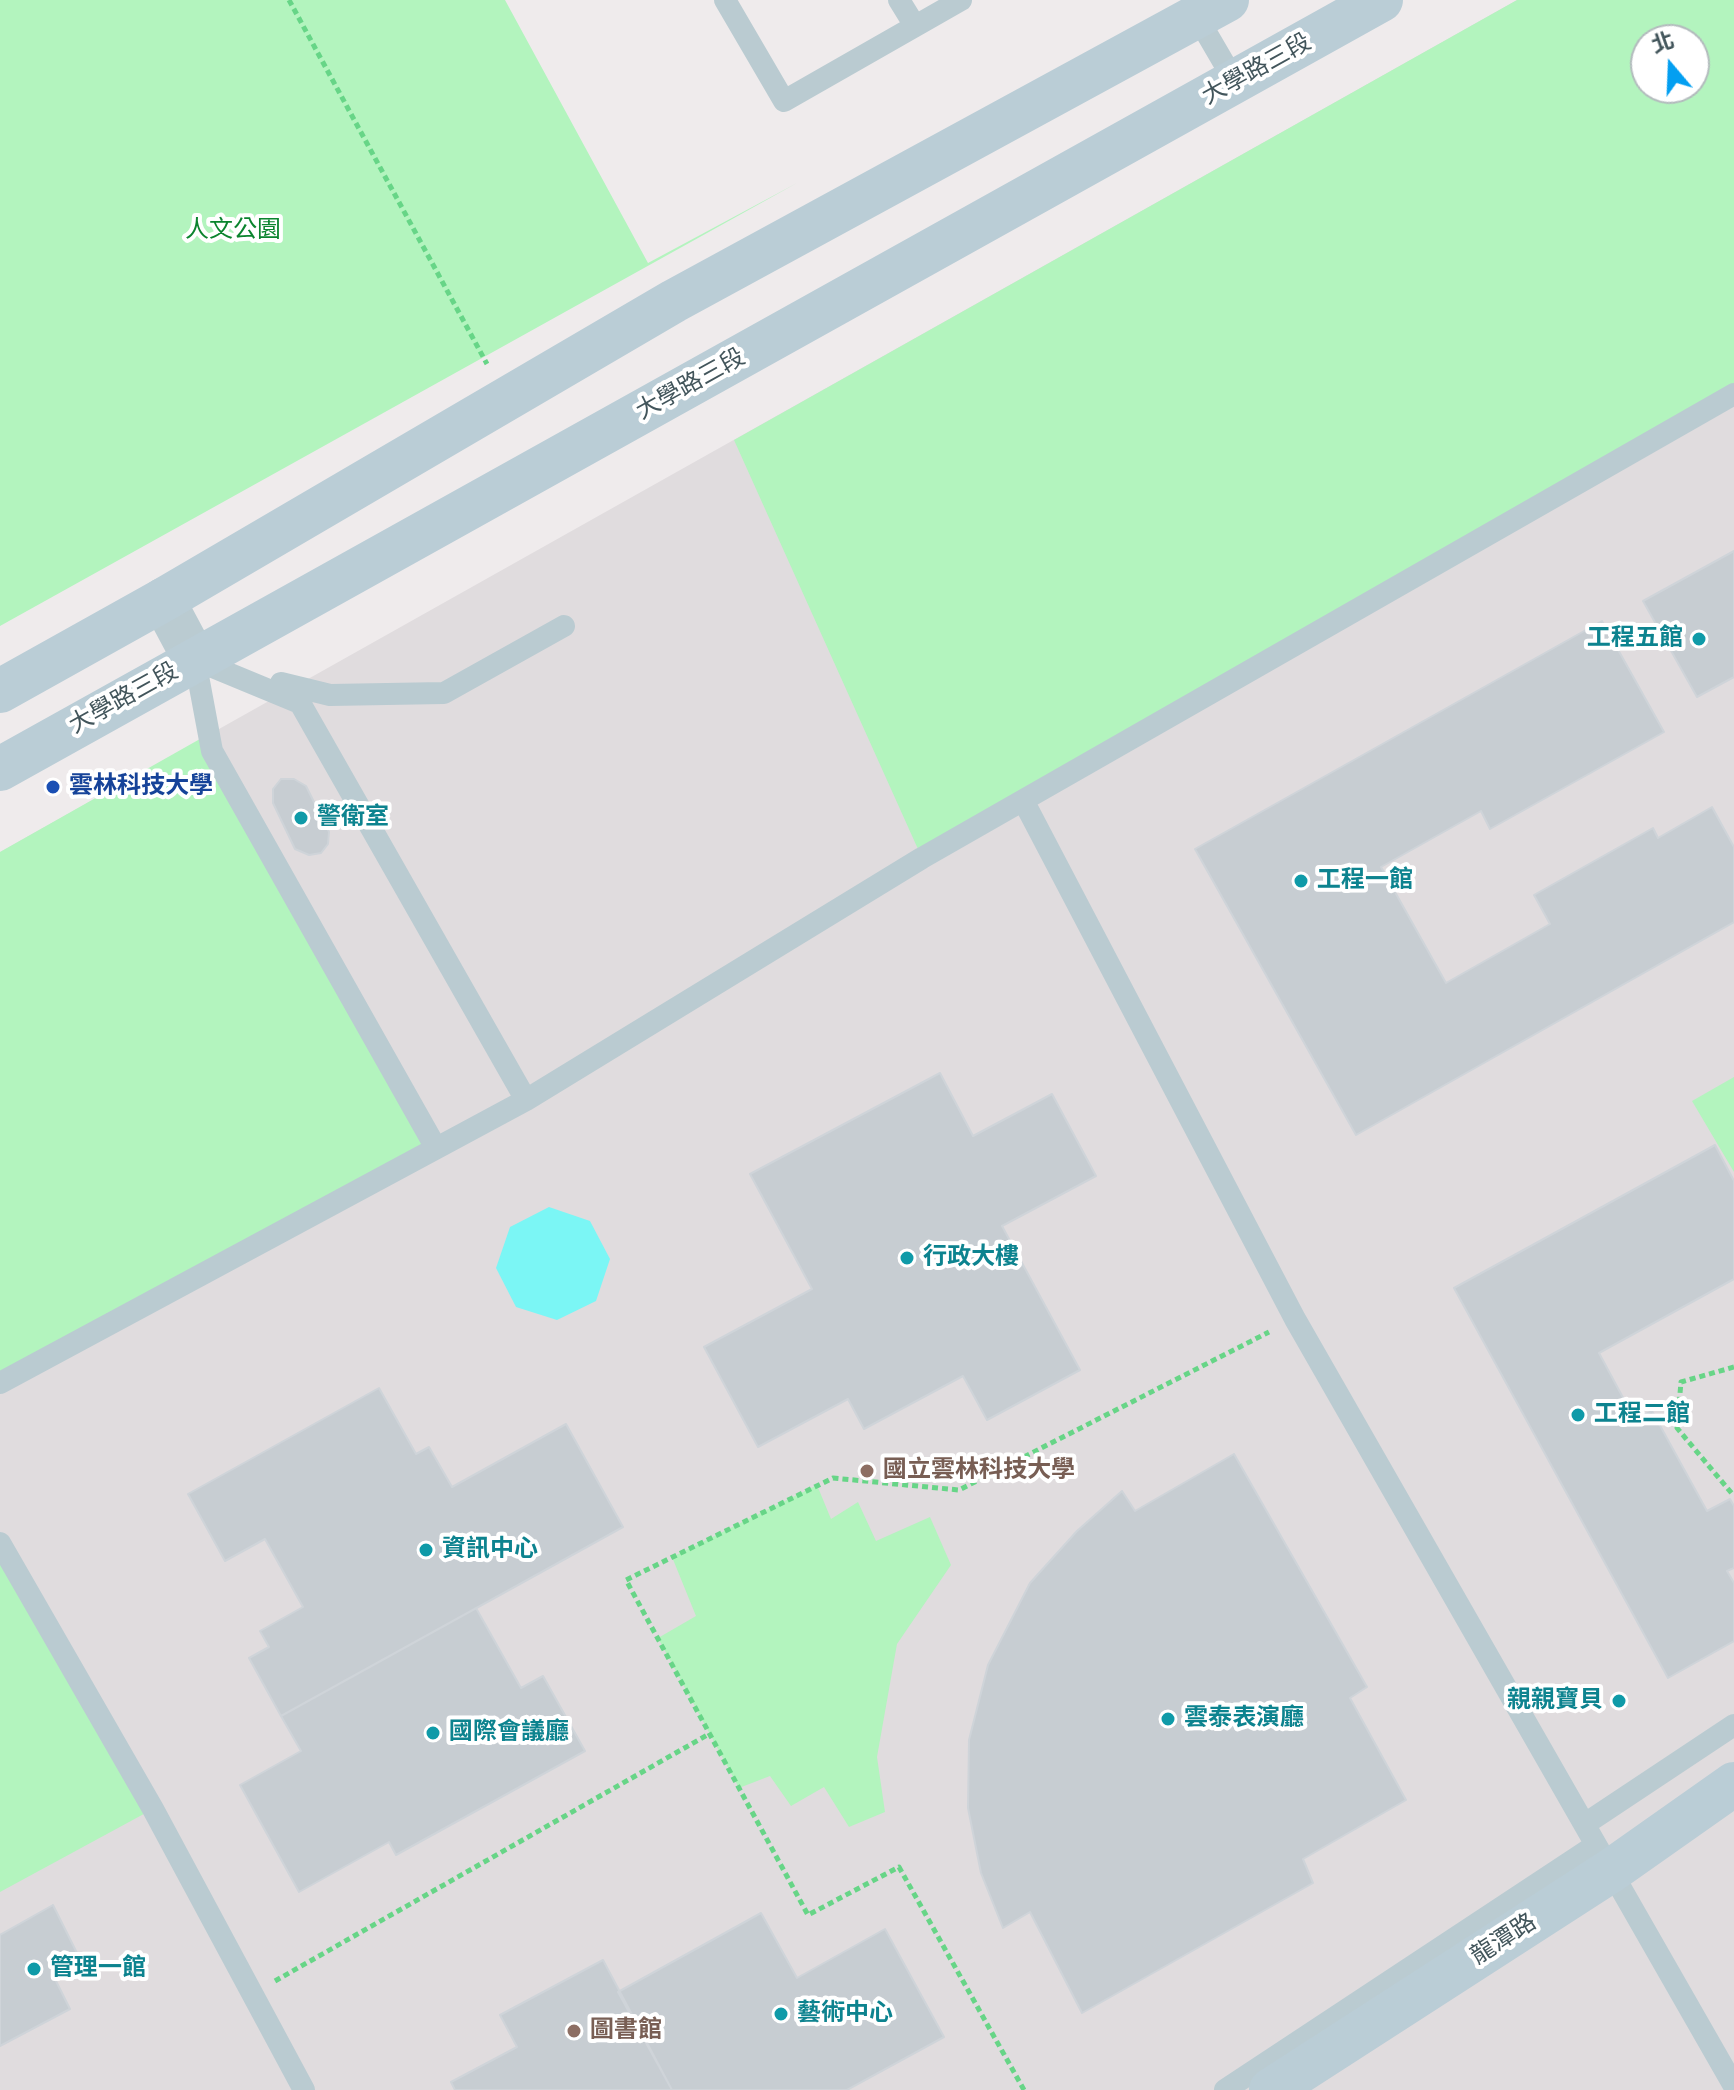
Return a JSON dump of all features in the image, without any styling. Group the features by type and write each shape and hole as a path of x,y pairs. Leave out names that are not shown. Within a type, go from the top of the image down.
{"street":[{"name":"大學路三段","path":"0,769 1381,0"},
{"path":"0,691 163,600 688,294 1204,6"},
{"path":"163,600 195,660"},
{"name":"龍潭路","path":"1271,2090 1604,1857 1734,1784"}],"lane":[{"path":"725,0 784,101 961,0"},
{"path":"899,0 915,26"},
{"path":"1204,6 1235,82"},
{"path":"0,1383 526,1100 922,858 1734,394"},
{"path":"195,660 330,695 444,693 564,626"},
{"path":"195,660 300,703 526,1100"},
{"path":"195,660 212,751 436,1148"},
{"path":"1024,802 1295,1319 1734,2086"},
{"path":"0,1543 153,1809 304,2090"},
{"path":"1585,1824 1734,1725"},
{"path":"1225,2090 1604,1857"}],"path":[{"path":"289,0 486,357 491,408"},
{"path":"1024,2090 899,1867 808,1915 626,1580 833,1478 959,1490 1295,1319"},
{"path":"1734,1367 1681,1382 1677,1428 1734,1496"},
{"path":"252,1993 709,1734"}],"shaded area":[{"name":"國立雲林科技大學","path":"1517,0 1734,0 1734,2090 0,2090 0,852"}],"green space":[{"name":"人文公園","path":"0,0 505,0 648,263 797,183 0,626"},
{"path":"1517,0 1734,0 1734,394 922,858 734,440"},
{"path":"207,735 436,1148 0,1383 0,852"},
{"path":"1734,1077 1734,1172 1692,1101"},
{"path":"817,1485 831,1519 858,1502 876,1541 930,1517 951,1565 897,1644 877,1757 885,1812 849,1827 824,1787 791,1806 770,1776 739,1788 658,1638 696,1616 672,1557"},
{"path":"0,1543 153,1809 0,1892"}],"water":[{"path":"549,1207 590,1221 610,1259 596,1301 557,1320 516,1307 496,1268 510,1227"}],"building":[{"name":"工程五館","path":"1734,551 1734,677 1697,697 1643,601"},
{"name":"工程一館","path":"1602,621 1664,732 1490,829 1481,811 1381,867 1446,983 1550,924 1534,895 1653,828 1658,838 1712,807 1734,847 1734,922 1356,1135 1195,849"},
{"name":"警衛室","path":"281,779 294,779 306,786 329,832 328,844 321,853 309,855 295,849 273,803 273,789"},
{"name":"行政大樓","path":"940,1073 973,1136 1052,1094 1096,1176 1002,1226 1080,1370 987,1420 963,1376 864,1429 848,1399 758,1447 704,1347 812,1289 750,1174"},
{"name":"工程二館","path":"1715,1145 1734,1181 1734,1279 1599,1353 1635,1420 1652,1411 1707,1511 1730,1499 1734,1506 1734,1568 1727,1571 1734,1583 1734,1641 1668,1678 1454,1288"},
{"name":"資訊中心","path":"379,1388 416,1454 429,1447 452,1487 566,1424 623,1527 281,1716 249,1658 269,1647 260,1631 303,1607 265,1539 225,1561 188,1494"},
{"name":"雲泰表演廳","path":"1234,1454 1367,1687 1350,1698 1406,1800 1303,1859 1313,1883 1082,2013 1030,1912 1003,1928 981,1873 968,1808 969,1740 988,1665 1030,1583 1077,1531 1122,1491 1135,1511"},
{"name":"國際會議廳","path":"476,1608 521,1688 543,1676 585,1751 396,1855 389,1842 299,1892 240,1785 301,1751 281,1716"},
{"name":"管理一館","path":"53,1905 81,1961 54,1977 70,2009 0,2046 0,1935"},
{"name":"藝術中心","path":"761,1913 797,1978 885,1929 944,2037 847,2090 672,2090 618,1992"},
{"name":"圖書館","path":"603,1960 672,2090 455,2090 451,2082 517,2047 500,2015"}],"place":[{"name":"工程五館","path":"1699,639"},
{"name":"雲林科技大學","path":"53,787"},
{"name":"警衛室","path":"301,818"},
{"name":"工程一館","path":"1301,881"},
{"name":"行政大樓","path":"907,1258"},
{"name":"工程二館","path":"1578,1415"},
{"name":"國立雲林科技大學","path":"867,1471"},
{"name":"資訊中心","path":"426,1550"},
{"name":"親親寶貝","path":"1619,1701"},
{"name":"雲泰表演廳","path":"1168,1719"},
{"name":"國際會議廳","path":"433,1733"},
{"name":"管理一館","path":"34,1969"},
{"name":"藝術中心","path":"781,2014"},
{"name":"圖書館","path":"574,2031"}]}
